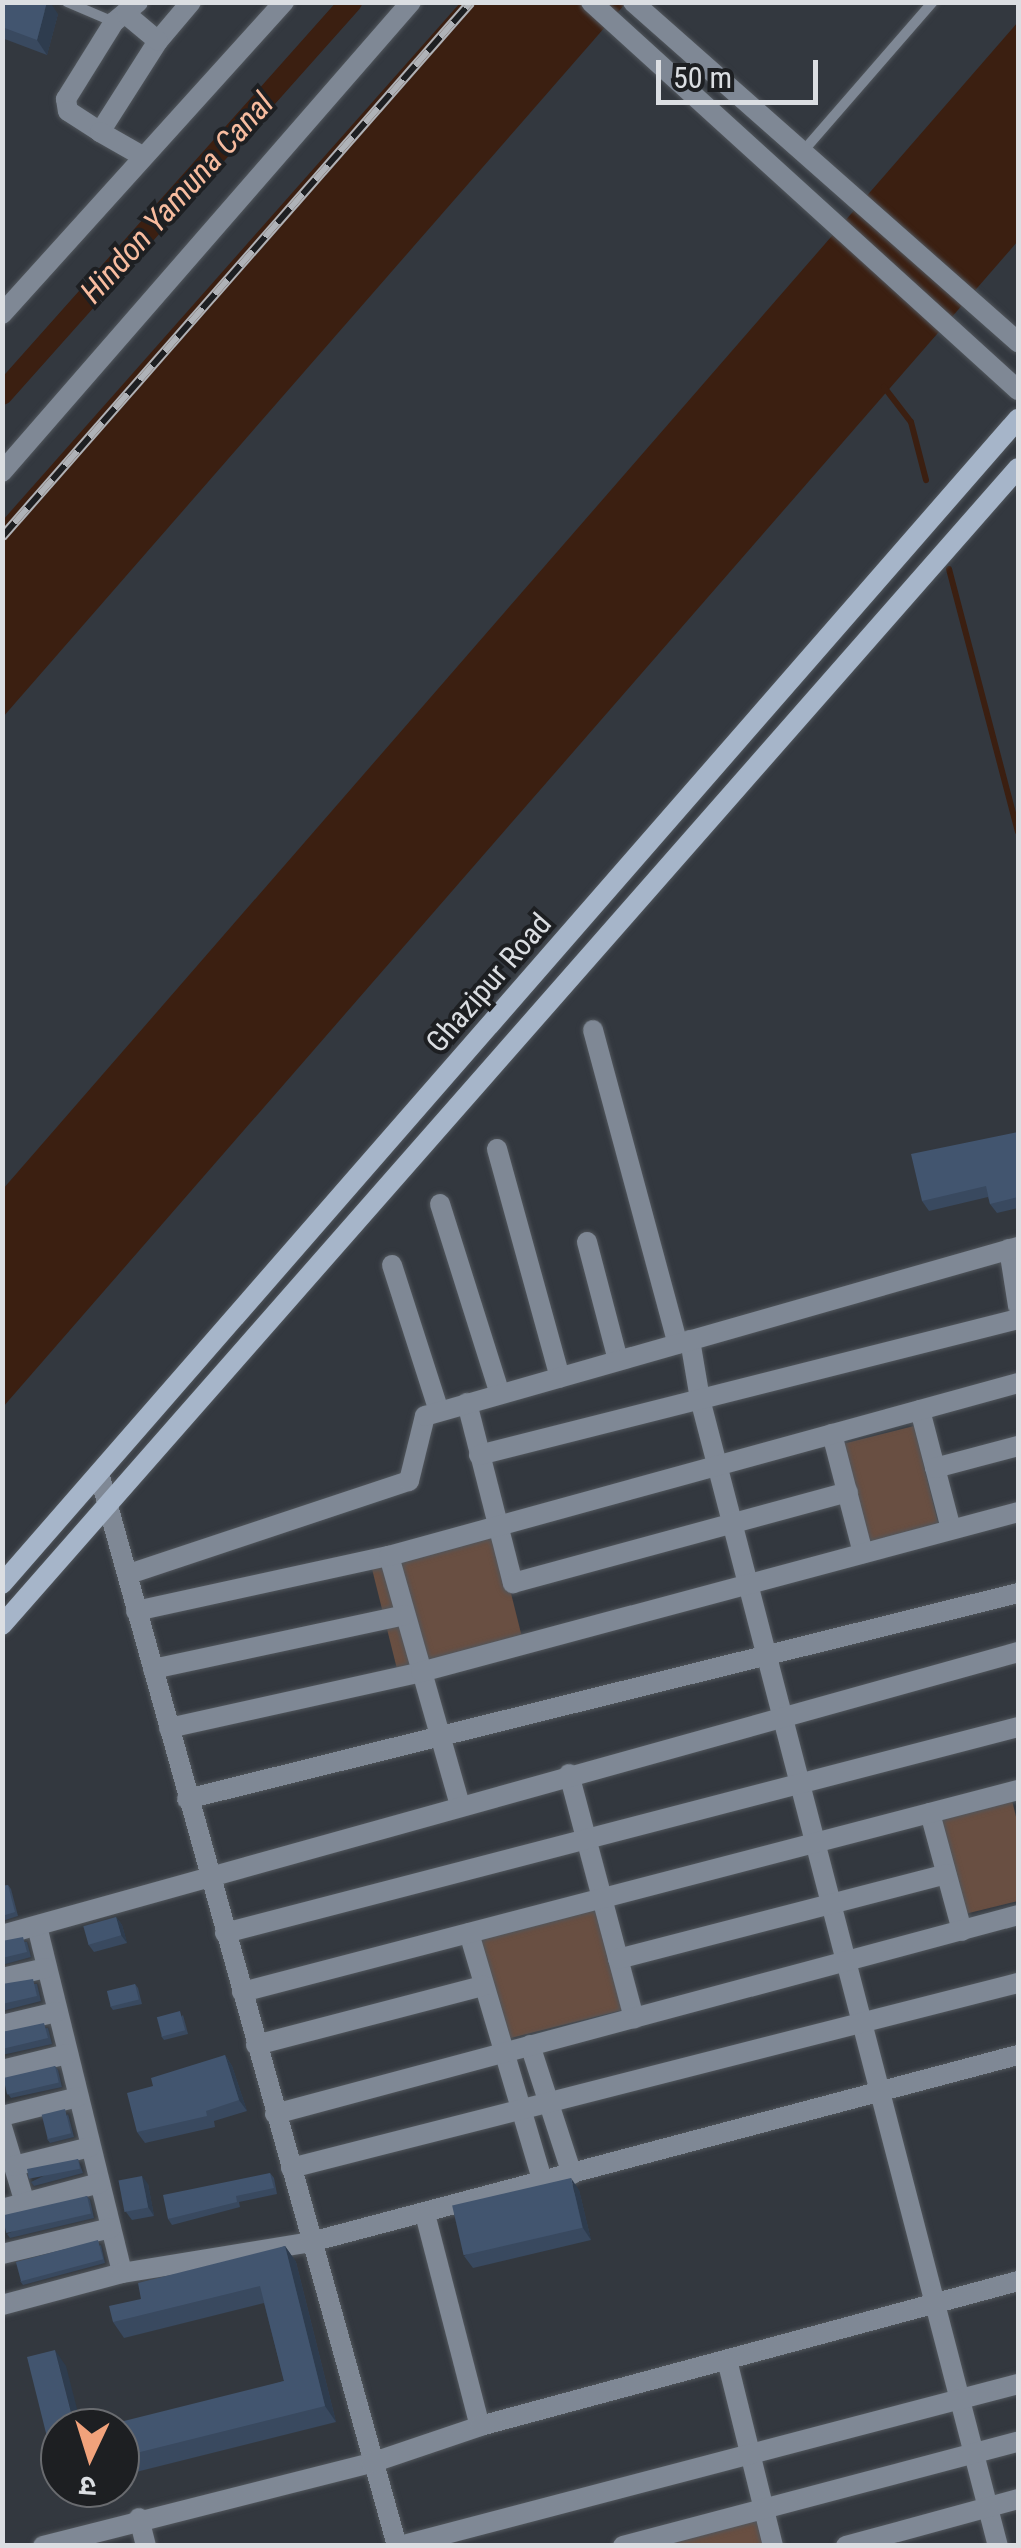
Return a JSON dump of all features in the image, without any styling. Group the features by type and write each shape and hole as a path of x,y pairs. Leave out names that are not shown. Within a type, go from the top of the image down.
{"main road":[{"name":"Ghazipur Road","path":"2,1584 100,1477 1018,419"},
{"name":"Ghazipur Road","path":"2,1625 108,1509 1018,468"}],"street":[{"path":"100,132 158,41 191,2"},
{"path":"2,314 284,2"},
{"path":"2,472 412,2"},
{"path":"591,2 976,346 1018,390"},
{"path":"640,8 805,149 1018,342"},
{"path":"142,156 100,132 65,103 130,9 158,41"},
{"path":"593,1030 700,1399 963,2398 998,2546"},
{"path":"497,1149 560,1377"},
{"path":"440,1204 500,1394"},
{"path":"588,1242 618,1360"},
{"path":"129,1574 409,1481 419,1424 439,1411 1014,1248 1018,1306"},
{"path":"392,1265 439,1411"},
{"path":"479,1455 1018,1318"},
{"path":"136,1611 390,1556 1018,1384"},
{"path":"467,1403 513,1583 848,1492"},
{"path":"920,1410 951,1530"},
{"path":"832,1434 863,1552"},
{"path":"936,1468 1018,1446"},
{"path":"100,1477 372,2463 399,2546 1018,2384"},
{"path":"168,1728 421,1672 1018,1512"},
{"path":"390,1556 460,1806"},
{"path":"187,1798 439,1739 1018,1593"},
{"path":"153,1669 406,1616"},
{"path":"2,1936 209,1873 1018,1652"},
{"path":"224,1932 1018,1727"},
{"path":"569,1774 634,2018"},
{"path":"242,1992 1018,1790"},
{"path":"930,1813 962,1930"},
{"path":"618,1959 946,1874"},
{"path":"275,2114 1018,1915"},
{"path":"36,1926 122,2273"},
{"path":"469,1932 543,2183"},
{"path":"2,1978 46,1968"},
{"path":"290,2168 1018,1982"},
{"path":"256,2045 483,1986"},
{"path":"2,2026 56,2012"},
{"path":"530,2046 572,2174"},
{"path":"2,2070 67,2054"},
{"path":"2,2305 122,2273 311,2242 425,2214 1018,2055"},
{"path":"2,2116 78,2097"},
{"path":"2,2128 24,2203"},
{"path":"14,2166 90,2147"},
{"path":"2,2210 100,2183"},
{"path":"425,2214 480,2426"},
{"path":"2,2254 111,2228"},
{"path":"43,2546 139,2518 372,2463 480,2426 1018,2281"},
{"path":"726,2360 753,2453 773,2546"},
{"path":"626,2545 1018,2442"},
{"path":"846,2546 1018,2500"},
{"path":"139,2518 146,2546"}],"lane":[{"path":"67,2 130,9"},
{"path":"805,149 933,2"}],"shaded area":[{"path":"460,3 626,3 3,717 3,520"},
{"path":"1018,22 1018,241 3,1407 3,1189"},
{"path":"914,1426 939,1526 867,1544 842,1444"},
{"path":"495,1529 523,1640 397,1671 370,1560"},
{"path":"1011,1796 1018,1825 1018,1901 965,1914 940,1814"},
{"path":"597,1899 625,2010 499,2041 472,1930"},
{"path":"759,2512 767,2545 633,2546"}],"building":[{"path":"2,2 47,2 37,40 2,27"},
{"path":"1018,1132 1018,1197 990,1204 986,1186 922,1201 911,1154"},
{"path":"8,1885 15,1912 2,1916 2,1886"},
{"path":"116,1917 121,1935 89,1945 83,1926"},
{"path":"23,1937 27,1952 2,1958 2,1941"},
{"path":"33,1979 37,1996 2,2004 2,1984"},
{"path":"135,1984 139,2000 111,2007 107,1991"},
{"path":"180,2011 185,2030 162,2037 157,2017"},
{"path":"44,2023 48,2038 2,2049 2,2032"},
{"path":"225,2055 239,2100 206,2111 207,2116 137,2132 127,2093 153,2086 151,2078"},
{"path":"55,2066 59,2083 7,2094 3,2078"},
{"path":"65,2109 71,2133 48,2139 42,2115"},
{"path":"78,2159 80,2169 29,2179 27,2169"},
{"path":"270,2173 274,2188 236,2196 237,2202 168,2219 163,2195"},
{"path":"142,2176 148,2207 125,2212 118,2181"},
{"path":"571,2178 582,2228 464,2255 452,2205"},
{"path":"87,2196 91,2214 6,2233 2,2216"},
{"path":"98,2240 103,2259 21,2281 16,2262"},
{"path":"285,2246 325,2406 140,2452 140,2417 284,2381 260,2286 113,2322 109,2306 141,2299 138,2283"},
{"path":"55,2350 70,2408 40,2409 27,2357"}],"waterway":[{"name":"Hindon Yamuna Canal","path":"2,394 351,2"},
{"path":"884,387 911,422 926,480"},
{"path":"949,569 1018,832"}],"railway":[{"path":"2,537 471,2"}]}
